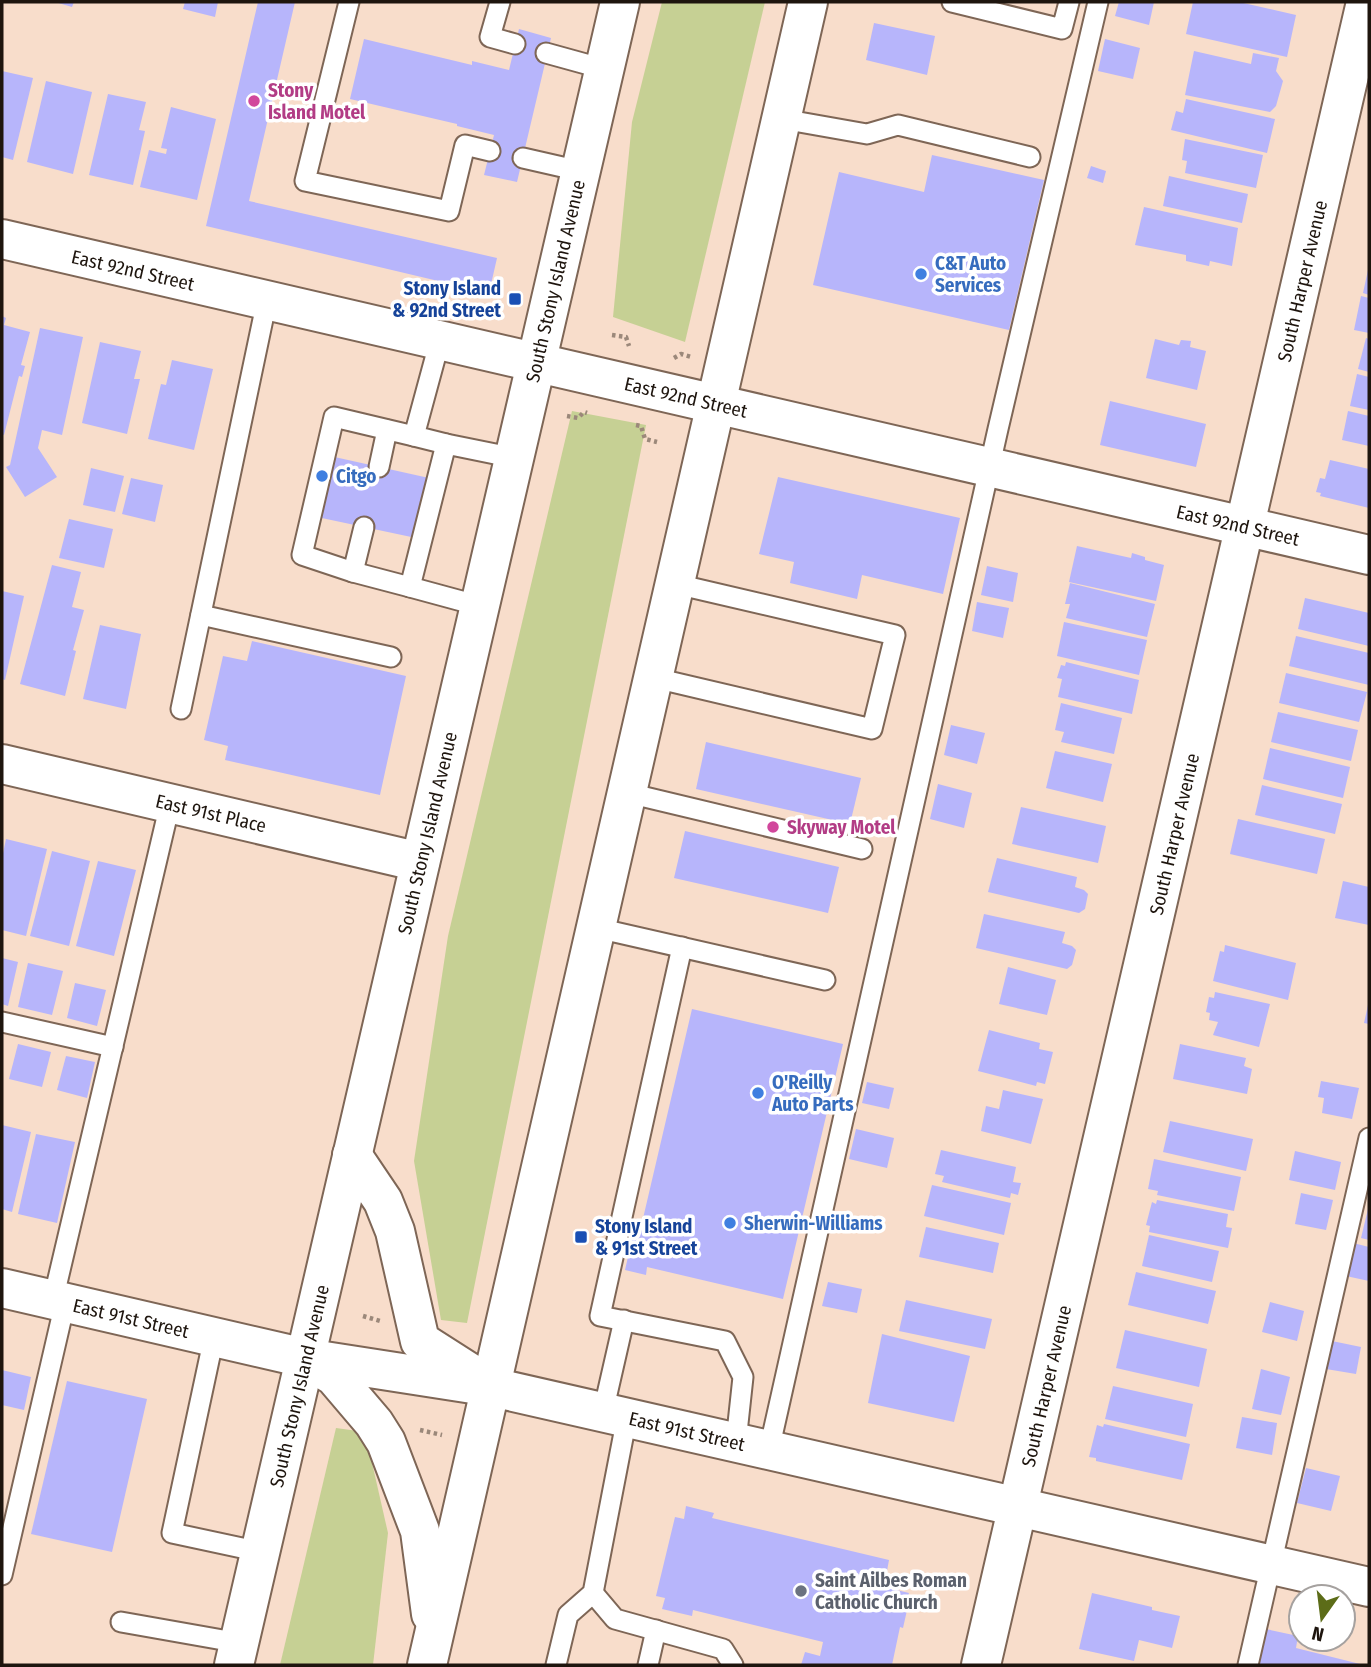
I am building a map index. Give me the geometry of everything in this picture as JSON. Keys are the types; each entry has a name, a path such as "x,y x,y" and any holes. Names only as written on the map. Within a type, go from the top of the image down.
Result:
{"main road":[{"name":"South Stony Island Avenue","path":"237,1654 620,2"},
{"path":"430,1651 808,2"},
{"name":"South Harper Avenue","path":"981,1665 1367,2"},
{"name":"East 92nd Street","path":"2,239 1369,555"},
{"name":"East 91st Place","path":"2,764 420,862"},
{"path":"352,1155 383,1201 395,1231 420,1341 492,1387"},
{"name":"East 91st Street","path":"2,1288 305,1359 492,1387 1369,1587"},
{"path":"305,1359 334,1376 374,1423 386,1442 420,1531 430,1651"}],"lane":[{"path":"349,2 305,181 449,211 465,145 490,150"},
{"path":"500,2 490,37 515,44"},
{"path":"952,2 1062,29 1069,2"},
{"path":"752,1446 990,467 1098,2"},
{"path":"546,53 604,69"},
{"path":"782,119 867,134 898,125 1030,157"},
{"path":"523,158 580,171"},
{"path":"181,709 267,300"},
{"path":"414,436 440,340"},
{"path":"480,606 353,572 302,555 334,417 514,458"},
{"path":"379,467 387,430"},
{"path":"410,587 446,444"},
{"path":"353,572 364,527"},
{"path":"655,678 872,729 895,635 676,584"},
{"path":"201,615 391,657"},
{"path":"628,793 862,849"},
{"path":"2,1575 113,1047 170,804"},
{"path":"597,928 825,980"},
{"path":"682,947 600,1316 726,1341 743,1377 752,1446"},
{"path":"2,1022 113,1047"},
{"path":"1248,1665 1369,1139"},
{"path":"556,1665 568,1615 593,1593 624,1321"},
{"path":"214,1338 172,1533 261,1552"},
{"path":"593,1593 615,1619 723,1649 733,1665"},
{"path":"121,1622 237,1654"},
{"path":"649,1665 656,1630"}],"path":[{"path":"567,416 578,418 584,412 595,415"},
{"path":"629,423 640,426 645,439 657,442"}],"green space":[{"path":"662,2 765,2 685,342 613,317 632,122"},
{"path":"572,411 646,425 467,1323 441,1320 414,1161 448,936"},
{"path":"336,1428 365,1432 388,1533 373,1665 280,1665"}],"building":[{"path":"55,2 74,2 72,7"},
{"path":"185,2 218,2 215,17 183,9"},
{"name":"Stony Island Motel","path":"258,2 295,2 249,201 497,258 489,293 206,226"},
{"path":"1119,2 1154,2 1149,25 1115,16"},
{"path":"1193,2 1239,2 1296,15 1287,57 1186,34"},
{"path":"874,23 935,36 927,75 866,60"},
{"path":"519,29 551,38 517,182 484,175 494,135 350,99 364,39 472,65 472,61 509,70"},
{"path":"1105,39 1140,48 1133,79 1098,71"},
{"path":"1194,51 1251,64 1253,53 1279,58 1276,71 1283,81 1276,106 1270,112 1185,95"},
{"path":"2,71 33,78 13,160 2,157"},
{"path":"46,81 92,92 73,174 27,162"},
{"path":"108,94 146,102 139,130 145,131 133,185 89,175"},
{"path":"1186,99 1275,119 1267,153 1171,130 1176,111 1183,113"},
{"path":"171,107 216,119 197,200 140,187 149,150 166,154 167,149 161,148"},
{"path":"1185,139 1263,155 1256,188 1185,173 1187,161 1182,160"},
{"path":"932,155 1044,180 1009,330 813,285 839,172 924,192"},
{"path":"1091,166 1106,171 1103,183 1087,178"},
{"path":"1169,176 1248,194 1242,223 1163,206"},
{"path":"1144,207 1238,228 1232,266 1210,261 1209,266 1186,261 1186,255 1135,245"},
{"path":"1369,270 1369,295 1363,293"},
{"path":"1361,296 1369,298 1369,333 1354,330"},
{"path":"2,316 6,318 4,325 30,332 21,365 25,366 22,377 19,376 4,435 2,434"},
{"path":"40,328 83,337 62,435 42,430 38,448 57,477 25,497 6,467 10,465"},
{"path":"1366,338 1369,339 1369,372 1358,369"},
{"path":"1155,339 1179,345 1181,340 1191,341 1190,347 1206,351 1197,390 1146,378"},
{"path":"100,342 141,351 134,379 140,379 127,434 82,423"},
{"path":"172,360 213,369 194,450 148,439 161,384 166,385"},
{"path":"1357,374 1369,377 1369,410 1350,406"},
{"path":"1110,401 1206,424 1196,467 1100,445"},
{"path":"1348,411 1369,416 1369,446 1342,440"},
{"name":"Citgo","path":"330,456 429,478 416,538 317,517"},
{"path":"1330,460 1369,469 1369,508 1320,496 1321,493 1316,492 1320,478 1325,479"},
{"path":"91,468 124,476 115,512 83,505"},
{"path":"778,477 960,518 943,594 862,575 857,599 790,583 794,562 759,554"},
{"path":"131,478 163,485 155,522 122,514"},
{"path":"69,519 113,529 104,568 59,558"},
{"path":"1077,546 1131,558 1132,553 1164,565 1156,601 1069,582"},
{"path":"52,565 81,572 72,607 84,610 73,650 76,651 65,696 20,684"},
{"path":"987,566 1018,573 1013,602 981,595"},
{"path":"1070,583 1155,604 1147,637 1066,618 1070,604 1065,604"},
{"path":"2,591 24,596 5,680 2,679"},
{"path":"1305,598 1369,613 1369,646 1298,629"},
{"path":"977,602 1009,608 1003,638 972,631"},
{"path":"1064,622 1147,640 1139,675 1057,656"},
{"path":"100,625 141,634 126,709 83,699"},
{"path":"1296,636 1369,653 1369,685 1289,666"},
{"path":"252,641 406,676 380,795 225,760 228,746 204,740 223,656 247,661"},
{"path":"1066,662 1139,680 1132,714 1058,697 1062,679 1057,678 1061,665 1065,666"},
{"path":"1286,673 1367,692 1359,722 1279,703"},
{"path":"1061,703 1122,718 1114,754 1061,742 1064,732 1055,730"},
{"path":"1278,712 1358,730 1351,761 1271,742"},
{"path":"951,725 985,733 977,764 944,755"},
{"path":"706,742 861,778 850,824 696,789"},
{"path":"1270,748 1350,767 1343,798 1263,779"},
{"path":"1055,751 1112,764 1103,802 1046,788"},
{"path":"938,784 972,793 964,828 930,819"},
{"path":"1262,785 1342,804 1335,834 1255,815"},
{"path":"1021,807 1106,826 1098,863 1012,844"},
{"path":"1238,819 1325,839 1317,874 1230,854"},
{"path":"685,831 839,867 828,913 674,878"},
{"path":"6,839 47,849 26,936 2,930 2,858"},
{"path":"52,851 90,861 69,946 30,936"},
{"path":"997,858 1077,877 1075,887 1088,894 1085,909 1079,913 988,892"},
{"path":"98,861 136,870 114,956 76,946"},
{"path":"1343,881 1369,887 1369,925 1335,918"},
{"path":"984,914 1065,932 1062,943 1076,950 1072,965 1067,969 976,948"},
{"path":"1225,945 1296,963 1288,1000 1213,981 1220,951 1224,952"},
{"path":"2,958 18,962 8,1006 2,1004"},
{"path":"28,963 63,971 52,1015 18,1007"},
{"path":"1008,967 1056,980 1047,1015 999,1004"},
{"path":"75,983 106,990 97,1026 67,1018"},
{"path":"1215,992 1270,1004 1259,1047 1213,1035 1218,1022 1209,1020 1210,1013 1206,1012 1209,997 1214,998"},
{"path":"1369,1005 1369,1024 1364,1023"},
{"path":"692,1009 843,1044 783,1299 647,1267 646,1275 625,1270 635,1226 641,1227"},
{"path":"989,1030 1040,1043 1039,1049 1053,1052 1045,1084 1037,1082 1036,1086 978,1071"},
{"path":"18,1044 51,1052 42,1087 9,1079"},
{"path":"1180,1044 1246,1058 1244,1066 1252,1069 1247,1094 1173,1079"},
{"path":"66,1056 95,1062 87,1098 57,1090"},
{"path":"1321,1081 1359,1088 1352,1119 1322,1113 1324,1098 1318,1097"},
{"path":"867,1082 894,1088 889,1109 862,1103"},
{"path":"1003,1090 1043,1099 1031,1144 981,1131 986,1106 999,1109"},
{"path":"1170,1121 1253,1139 1246,1171 1163,1152"},
{"path":"2,1125 31,1132 12,1212 2,1209"},
{"path":"856,1129 894,1138 887,1168 849,1159"},
{"path":"36,1134 75,1142 57,1223 18,1214"},
{"path":"941,1150 1016,1167 1013,1182 1021,1183 1018,1195 1011,1193 1010,1198 942,1182 944,1176 935,1174"},
{"path":"1295,1151 1341,1162 1335,1190 1289,1180"},
{"path":"1154,1159 1241,1177 1234,1211 1157,1195 1158,1191 1148,1189"},
{"path":"932,1185 1011,1203 1004,1235 924,1216"},
{"path":"1301,1193 1333,1200 1326,1230 1295,1224"},
{"path":"1157,1200 1228,1214 1226,1227 1232,1228 1228,1248 1149,1232 1150,1226 1146,1225 1152,1202 1156,1204"},
{"path":"1369,1209 1369,1240 1361,1238"},
{"path":"926,1227 999,1243 993,1273 919,1257"},
{"path":"1149,1235 1219,1251 1212,1282 1142,1266"},
{"path":"1353,1243 1369,1247 1369,1281 1346,1276"},
{"path":"1136,1272 1216,1291 1208,1324 1128,1305"},
{"path":"828,1282 862,1289 857,1313 822,1306"},
{"path":"906,1300 992,1319 985,1349 899,1331"},
{"path":"1270,1302 1304,1311 1297,1341 1262,1332"},
{"path":"1125,1330 1207,1349 1199,1387 1116,1368"},
{"path":"882,1334 970,1356 954,1422 868,1403"},
{"path":"1332,1341 1361,1347 1356,1374 1326,1369"},
{"path":"1261,1369 1290,1377 1281,1415 1252,1409"},
{"path":"2,1370 31,1377 24,1410 2,1405"},
{"path":"67,1381 147,1399 112,1552 31,1534"},
{"path":"1113,1386 1193,1404 1186,1437 1105,1419"},
{"path":"1242,1417 1277,1423 1272,1455 1236,1448"},
{"path":"1104,1424 1190,1444 1182,1480 1096,1461 1096,1458 1089,1457 1097,1425 1103,1427"},
{"path":"1306,1468 1340,1476 1331,1511 1297,1503"},
{"path":"686,1506 714,1513 712,1518 889,1560 884,1587 909,1593 910,1597 892,1665 801,1665 805,1652 820,1656 823,1642 693,1610 692,1616 662,1609 665,1598 656,1596 675,1517 684,1519"},
{"path":"1092,1593 1180,1616 1172,1648 1139,1640 1134,1661 1079,1649"},
{"path":"1266,1629 1287,1634 1287,1653 1316,1653 1364,1665 1258,1665"}],"place":[{"name":"Stony Island Motel","path":"254,101"},
{"name":"C&T Auto Services","path":"921,274"},
{"name":"Stony Island & 92nd Street","path":"515,299"},
{"name":"Citgo","path":"322,476"},
{"name":"Skyway Motel","path":"773,827"},
{"name":"O'Reilly Auto Parts","path":"758,1093"},
{"name":"Sherwin-Williams","path":"730,1223"},
{"name":"Stony Island & 91st Street","path":"581,1237"},
{"name":"Saint Ailbes Roman Catholic Church","path":"801,1591"}]}
